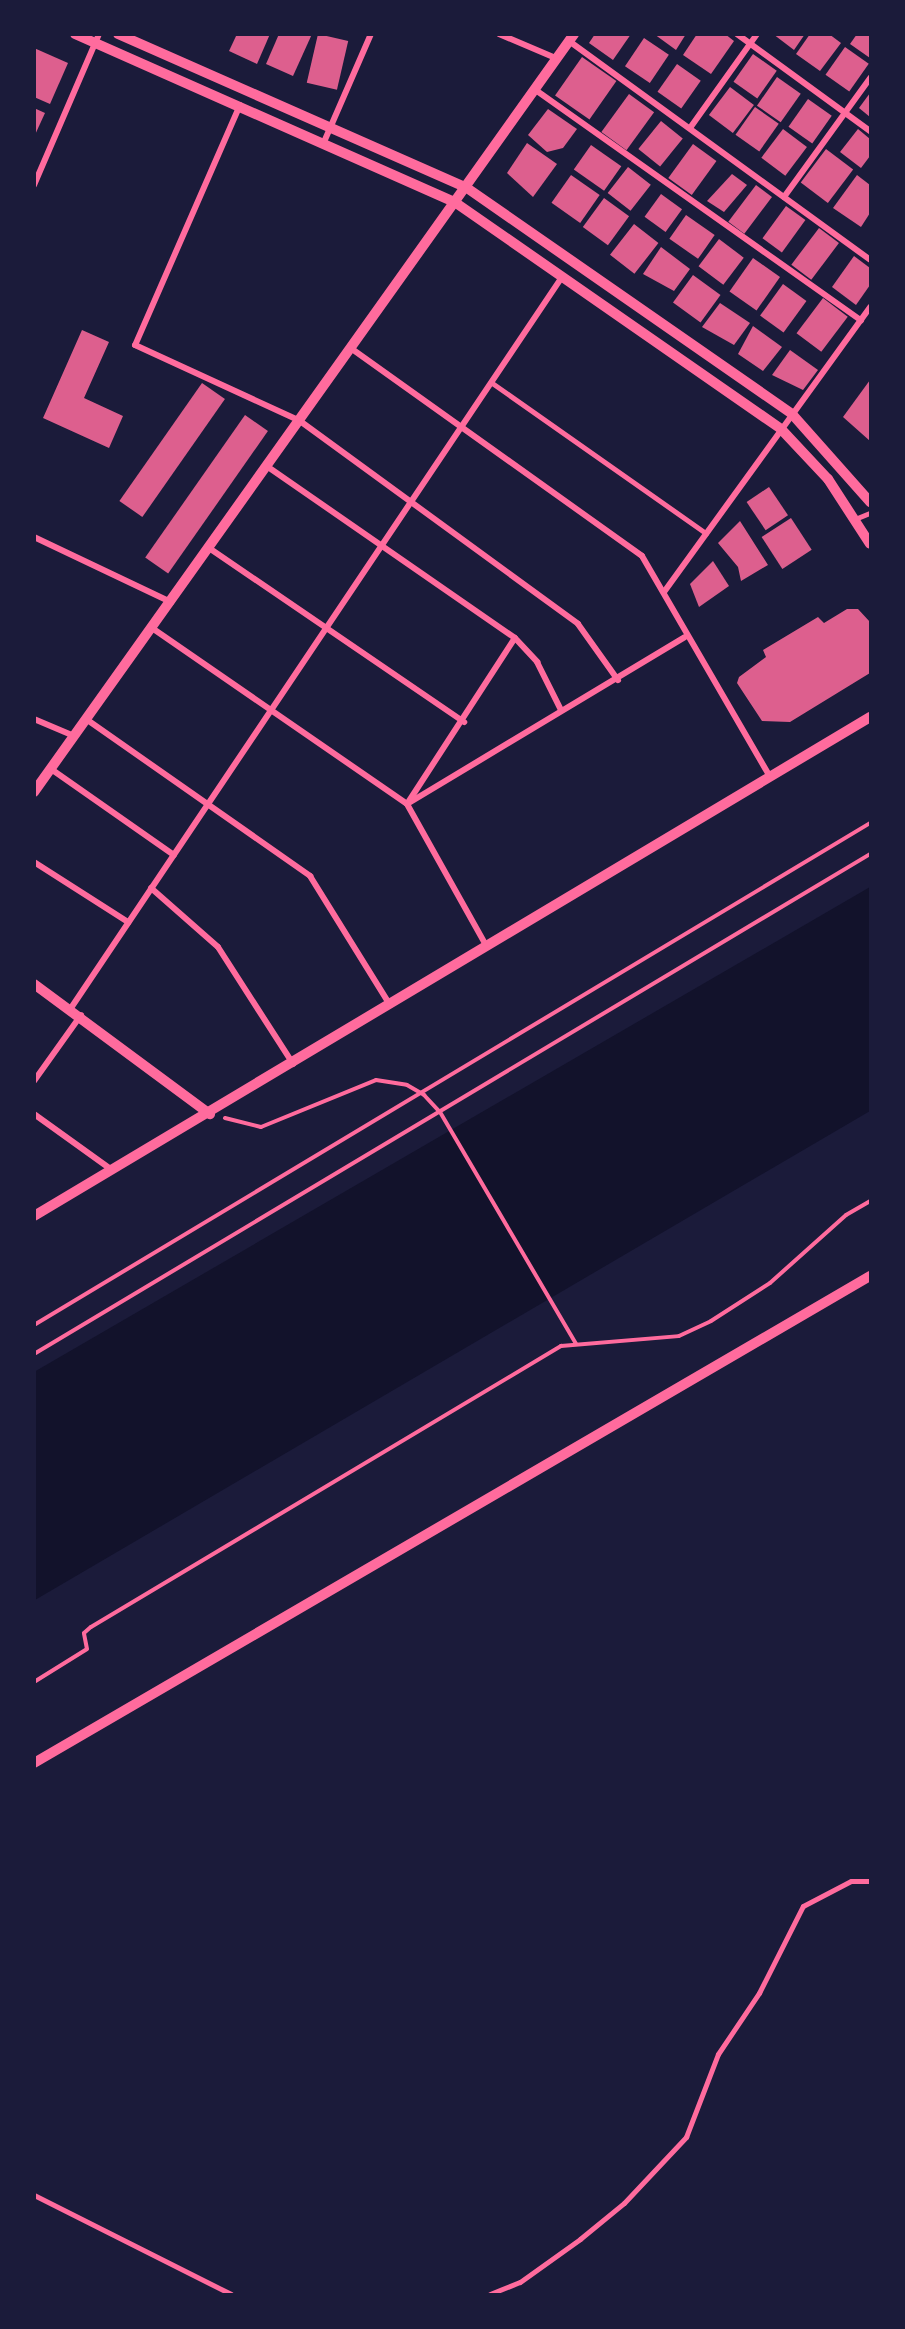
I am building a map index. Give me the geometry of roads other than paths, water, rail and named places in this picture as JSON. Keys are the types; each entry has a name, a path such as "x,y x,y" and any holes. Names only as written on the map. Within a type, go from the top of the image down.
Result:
{"street":[{"path":"75,34 97,39 456,203 782,429 828,479 870,544"},
{"path":"118,34 331,126 467,188 792,414 870,502"},
{"path":"324,142 371,34"},
{"path":"499,34 558,59"},
{"path":"737,34 870,131"},
{"path":"690,128 757,34"},
{"path":"34,792 537,91 572,38 870,260"},
{"path":"34,185 38,170 97,39"},
{"path":"784,197 870,78"},
{"path":"537,91 861,320"},
{"path":"240,105 135,345 300,421 578,624 618,680"},
{"path":"71,1008 562,277"},
{"path":"664,592 870,307"},
{"path":"352,349 642,556 664,592 684,637 770,777"},
{"path":"268,467 515,638 537,662 561,710"},
{"path":"34,537 171,602"},
{"path":"209,548 328,625 464,722"},
{"path":"152,628 270,712 407,804 488,947"},
{"path":"407,804 561,710 618,680 684,637"},
{"path":"407,804 464,722 515,638"},
{"path":"34,1216 210,1114 870,717"},
{"path":"34,719 74,736"},
{"path":"86,719 309,876 390,1005"},
{"path":"51,769 174,855"},
{"path":"34,862 128,922"},
{"path":"151,888 218,947 293,1064"},
{"path":"34,984 81,1015 210,1114"},
{"path":"34,1081 81,1015"},
{"path":"34,1114 113,1171"},
{"path":"34,1763 870,1276"},
{"path":"490,2295 520,2282 580,2239 624,2203 686,2138 718,2054 759,1993 803,1906 851,1881 870,1881"},
{"path":"34,2195 231,2295"}],"lane":[{"path":"491,382 706,533"},
{"path":"855,519 870,513"}]}
